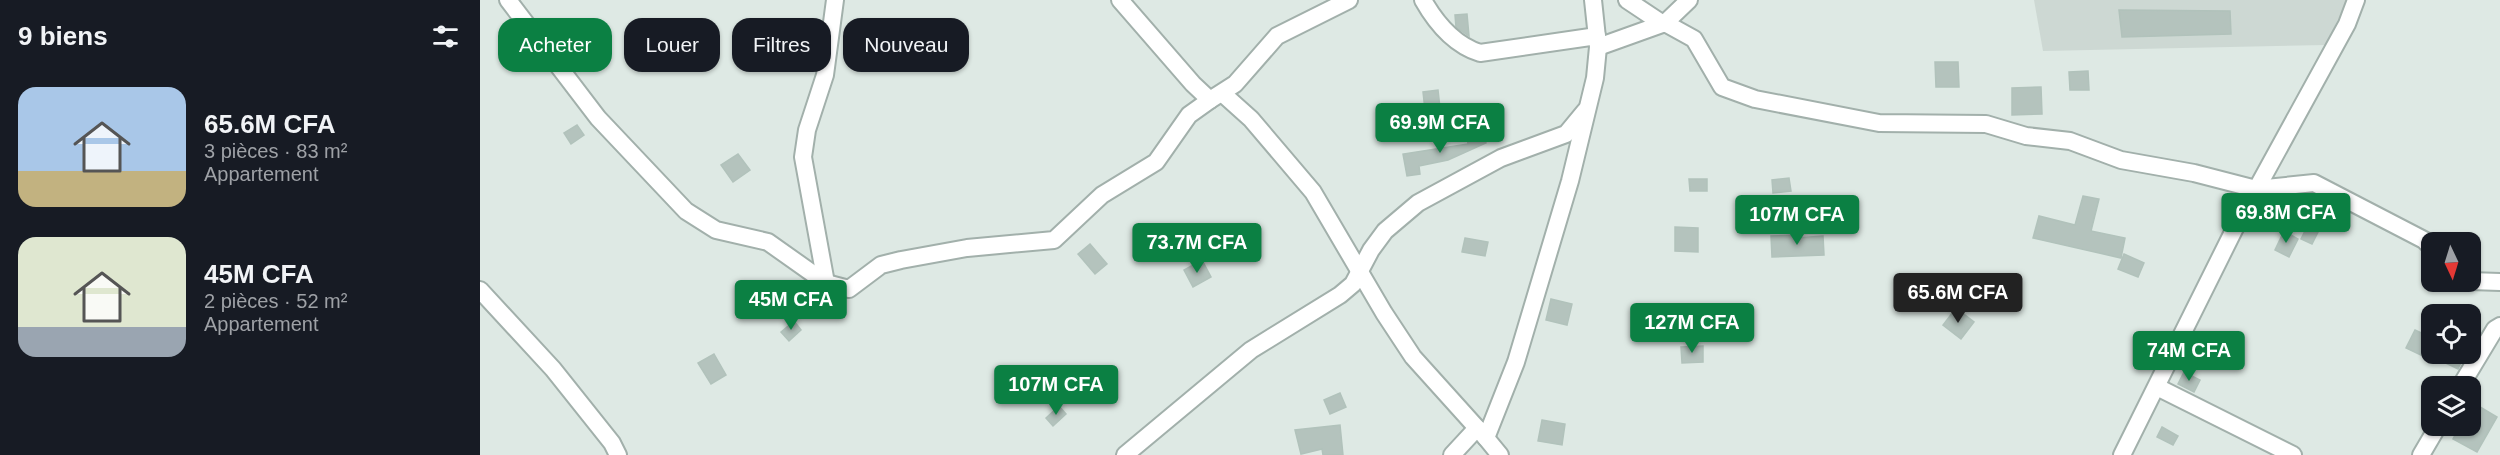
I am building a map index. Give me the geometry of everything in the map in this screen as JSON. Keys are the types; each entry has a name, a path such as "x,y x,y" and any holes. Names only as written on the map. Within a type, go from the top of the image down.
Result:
{"street":[{"path":"508,0 598,118 686,211 716,230 768,242 826,283 849,289 882,266 901,260 967,248 1054,240 1102,195 1156,162 1189,115 1235,84 1277,36 1349,0"},
{"path":"826,283 803,157 807,130 825,75 835,0"},
{"path":"1120,0 1193,84 1251,119 1312,192 1413,357 1500,455"},
{"path":"1423,0 1432,15 1449,33 1467,49 1480,53 1598,41 1664,24 1689,0"},
{"path":"1452,455 1482,433 1516,362 1570,181 1589,105 1598,41 1593,0"},
{"path":"1627,0 1664,24 1687,33 1694,39 1722,87 1755,99 1879,123 1986,124 2026,136 2078,142 2121,160 2194,173 2256,189 2314,183 2421,238"},
{"path":"2122,455 2256,189 2347,24 2356,0"},
{"path":"1125,455 1251,350 1323,308 1353,284 1371,250 1385,231 1418,203 1501,158 1566,134 1589,105"},
{"path":"2481,281 2500,282"},
{"path":"480,290 553,369 612,443 618,455"},
{"path":"2467,376 2495,329 2500,326"},
{"path":"2157,387 2293,455"},
{"path":"2421,455 2432,436"}],"shaded area":[{"path":"2034,0 2347,0 2326,45 2043,51"}],"building":[{"path":"2119,10 2230,11 2231,34 2122,37"},
{"path":"1467,14 1469,36 1456,27 1455,15"},
{"path":"1935,62 1958,62 1959,87 1936,87"},
{"path":"2088,71 2089,90 2070,90 2069,72"},
{"path":"2041,87 2042,114 2012,115 2012,88"},
{"path":"1438,90 1440,108 1425,110 1423,92"},
{"path":"577,125 584,135 571,144 564,133"},
{"path":"1480,130 1486,143 1448,160 1419,166 1420,174 1407,176 1403,154 1468,144 1467,136"},
{"path":"738,154 750,170 733,182 721,165"},
{"path":"1789,178 1791,191 1773,193 1772,180"},
{"path":"1689,179 1707,179 1707,191 1690,191"},
{"path":"2083,196 2099,199 2091,231 2125,238 2121,258 2033,238 2039,216 2075,225"},
{"path":"2308,225 2319,230 2312,244 2301,239"},
{"path":"1675,227 1698,228 1698,252 1675,251"},
{"path":"2284,231 2298,239 2289,257 2275,250"},
{"path":"1796,235 1796,238 1823,236 1824,255 1772,257 1771,236"},
{"path":"1465,238 1488,242 1485,256 1462,252"},
{"path":"1090,244 1107,264 1095,274 1078,254"},
{"path":"2124,254 2144,263 2138,277 2118,269"},
{"path":"1202,260 1211,277 1193,287 1184,270"},
{"path":"761,292 770,302 756,314 747,304"},
{"path":"1551,299 1572,304 1567,325 1546,320"},
{"path":"1956,308 1974,322 1961,339 1943,325"},
{"path":"794,321 801,330 789,341 781,332"},
{"path":"2415,330 2421,333 2421,355 2406,348"},
{"path":"1703,346 1703,362 1682,363 1681,347"},
{"path":"714,354 726,375 711,384 698,363"},
{"path":"2448,364 2460,364 2458,369"},
{"path":"2184,372 2200,380 2194,392 2178,384"},
{"path":"1340,393 1346,407 1330,414 1324,400"},
{"path":"1059,406 1066,414 1053,426 1046,418"},
{"path":"2481,408 2497,417 2477,452 2453,439 2455,436 2481,436"},
{"path":"1542,420 1565,424 1562,445 1538,441"},
{"path":"1340,425 1343,455 1323,455 1322,449 1301,454 1295,430"},
{"path":"2162,427 2178,436 2173,445 2157,437"}]}
